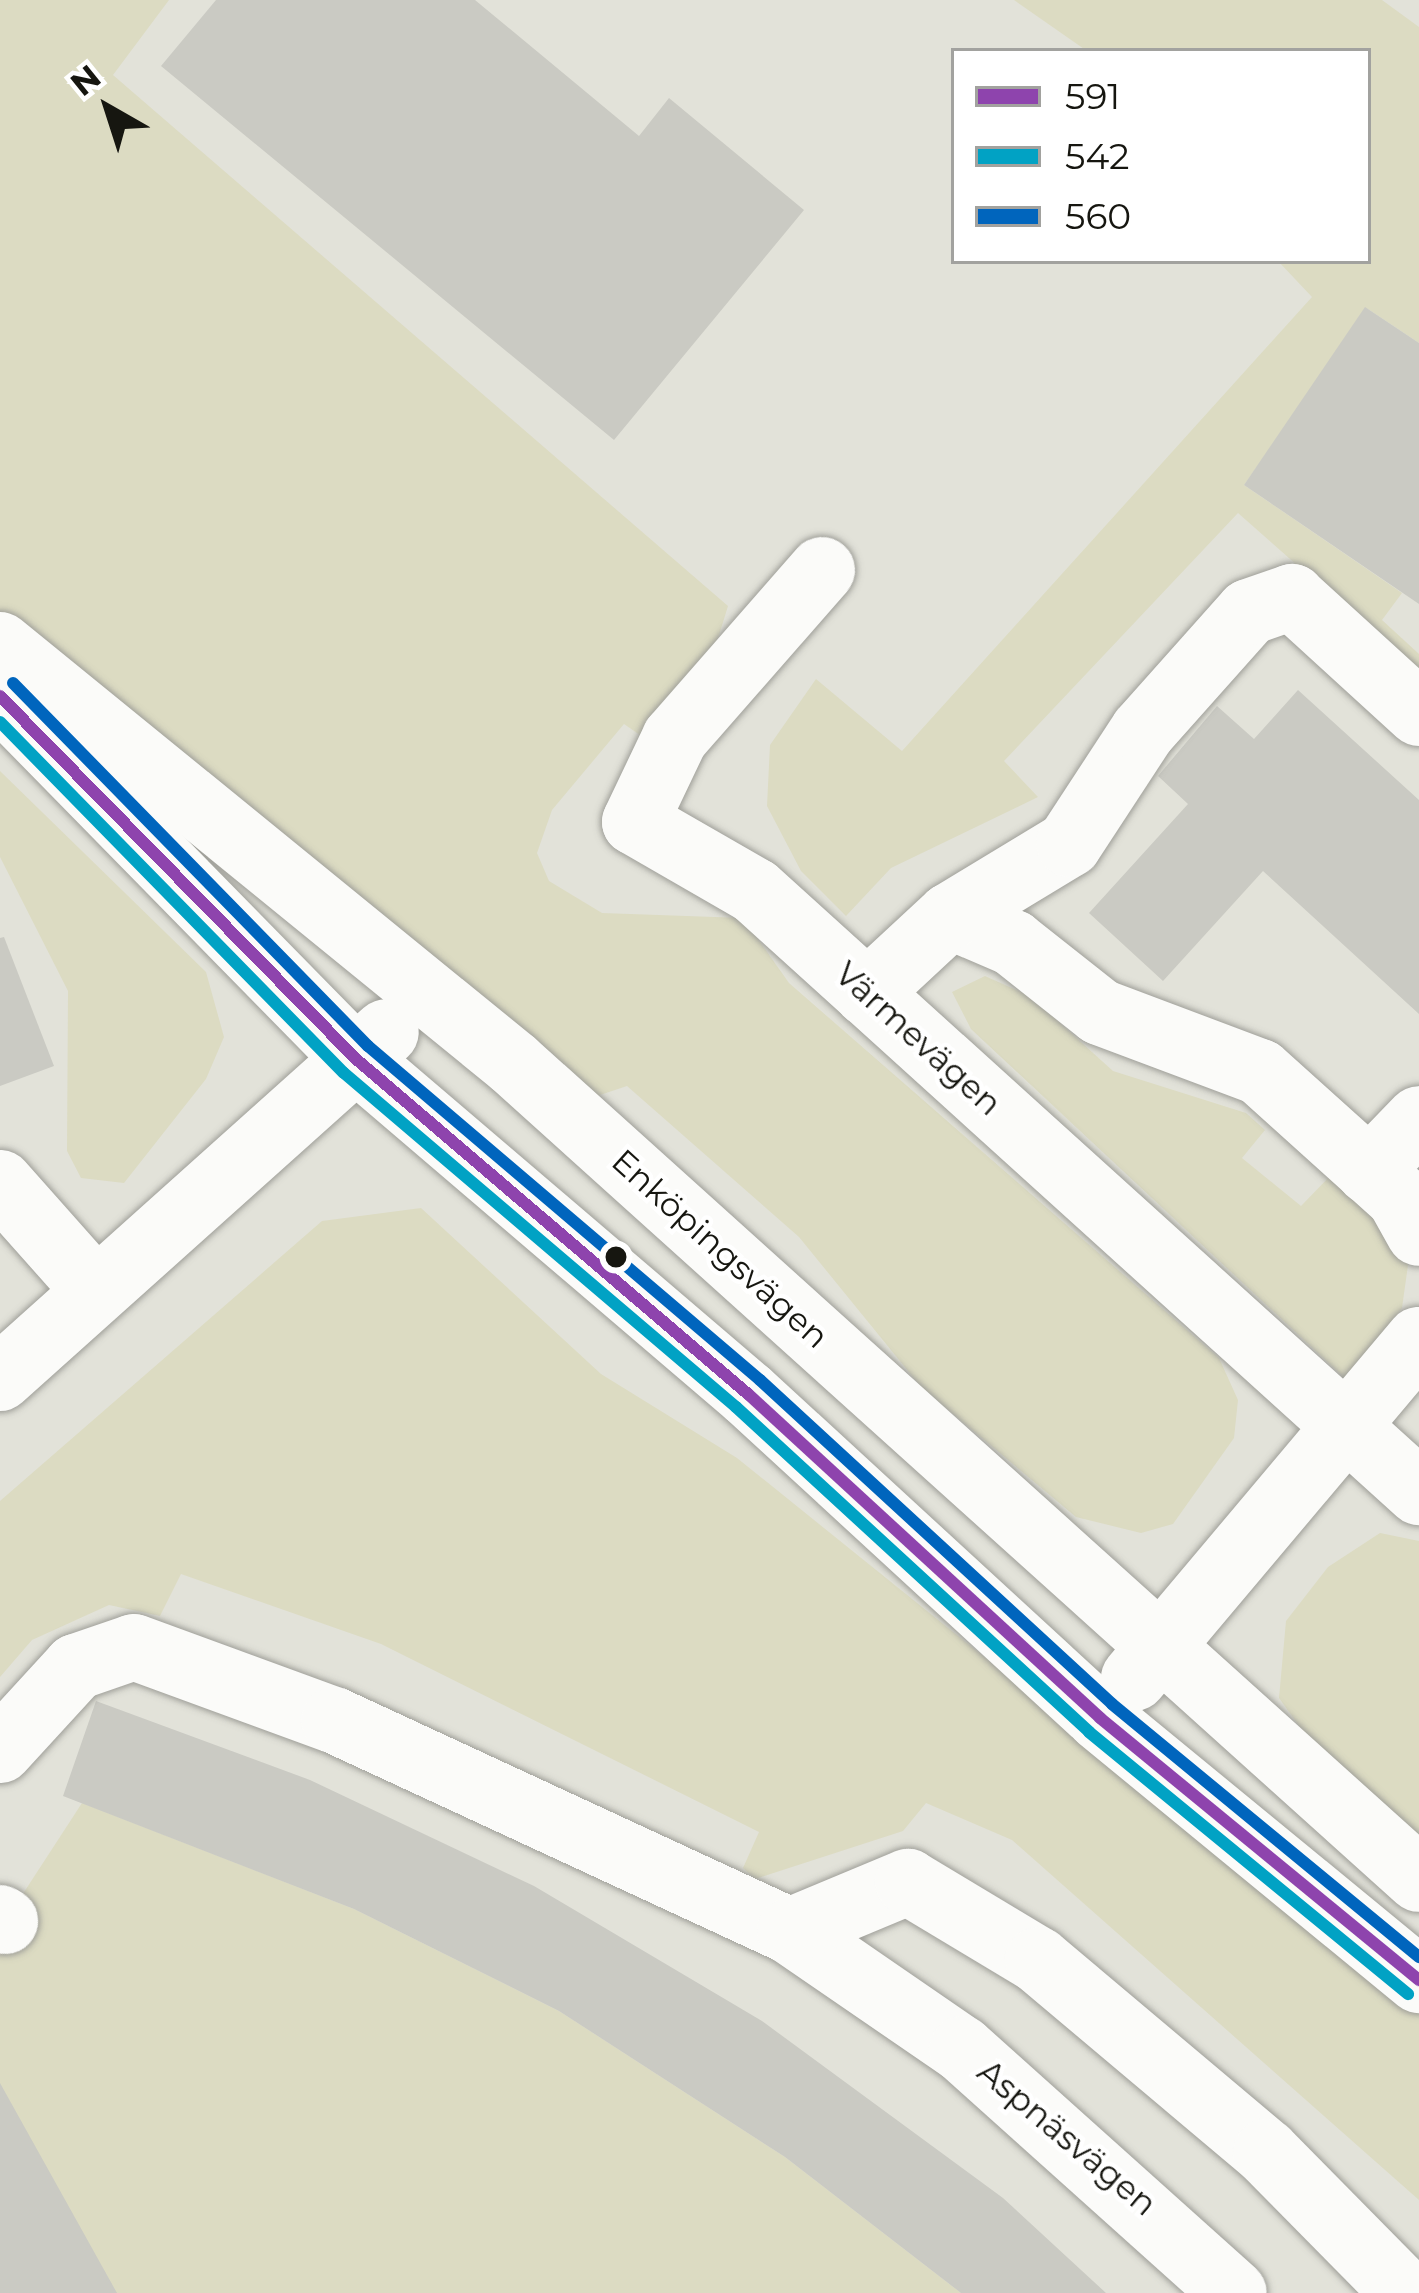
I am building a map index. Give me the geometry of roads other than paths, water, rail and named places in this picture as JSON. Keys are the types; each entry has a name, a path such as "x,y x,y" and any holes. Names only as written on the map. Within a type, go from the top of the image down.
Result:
{"street":[{"name":"Värmevägen","path":"822,570 675,738 635,822 755,891 1419,1492"},
{"path":"868,993 950,916 1069,844 1143,731 1249,612 1292,597 1419,712"},
{"name":"Enköpingsvägen","path":"0,645 428,994 1419,1879"},
{"path":"0,696 356,1059 748,1394 1100,1718 1419,1980"},
{"path":"950,916 1012,943 1100,1012 1260,1072 1369,1171 1419,1233"},
{"path":"0,1378 428,994"},
{"path":"1369,1171 1419,1119"},
{"path":"0,1183 96,1291"},
{"path":"1100,1718 1419,1340"},
{"name":"Aspnäsvägen","path":"0,1750 76,1667 134,1647 334,1720 790,1931 962,2049 1234,2293"},
{"path":"790,1931 908,1882 1038,1960 1266,2152 1405,2293"}]}
